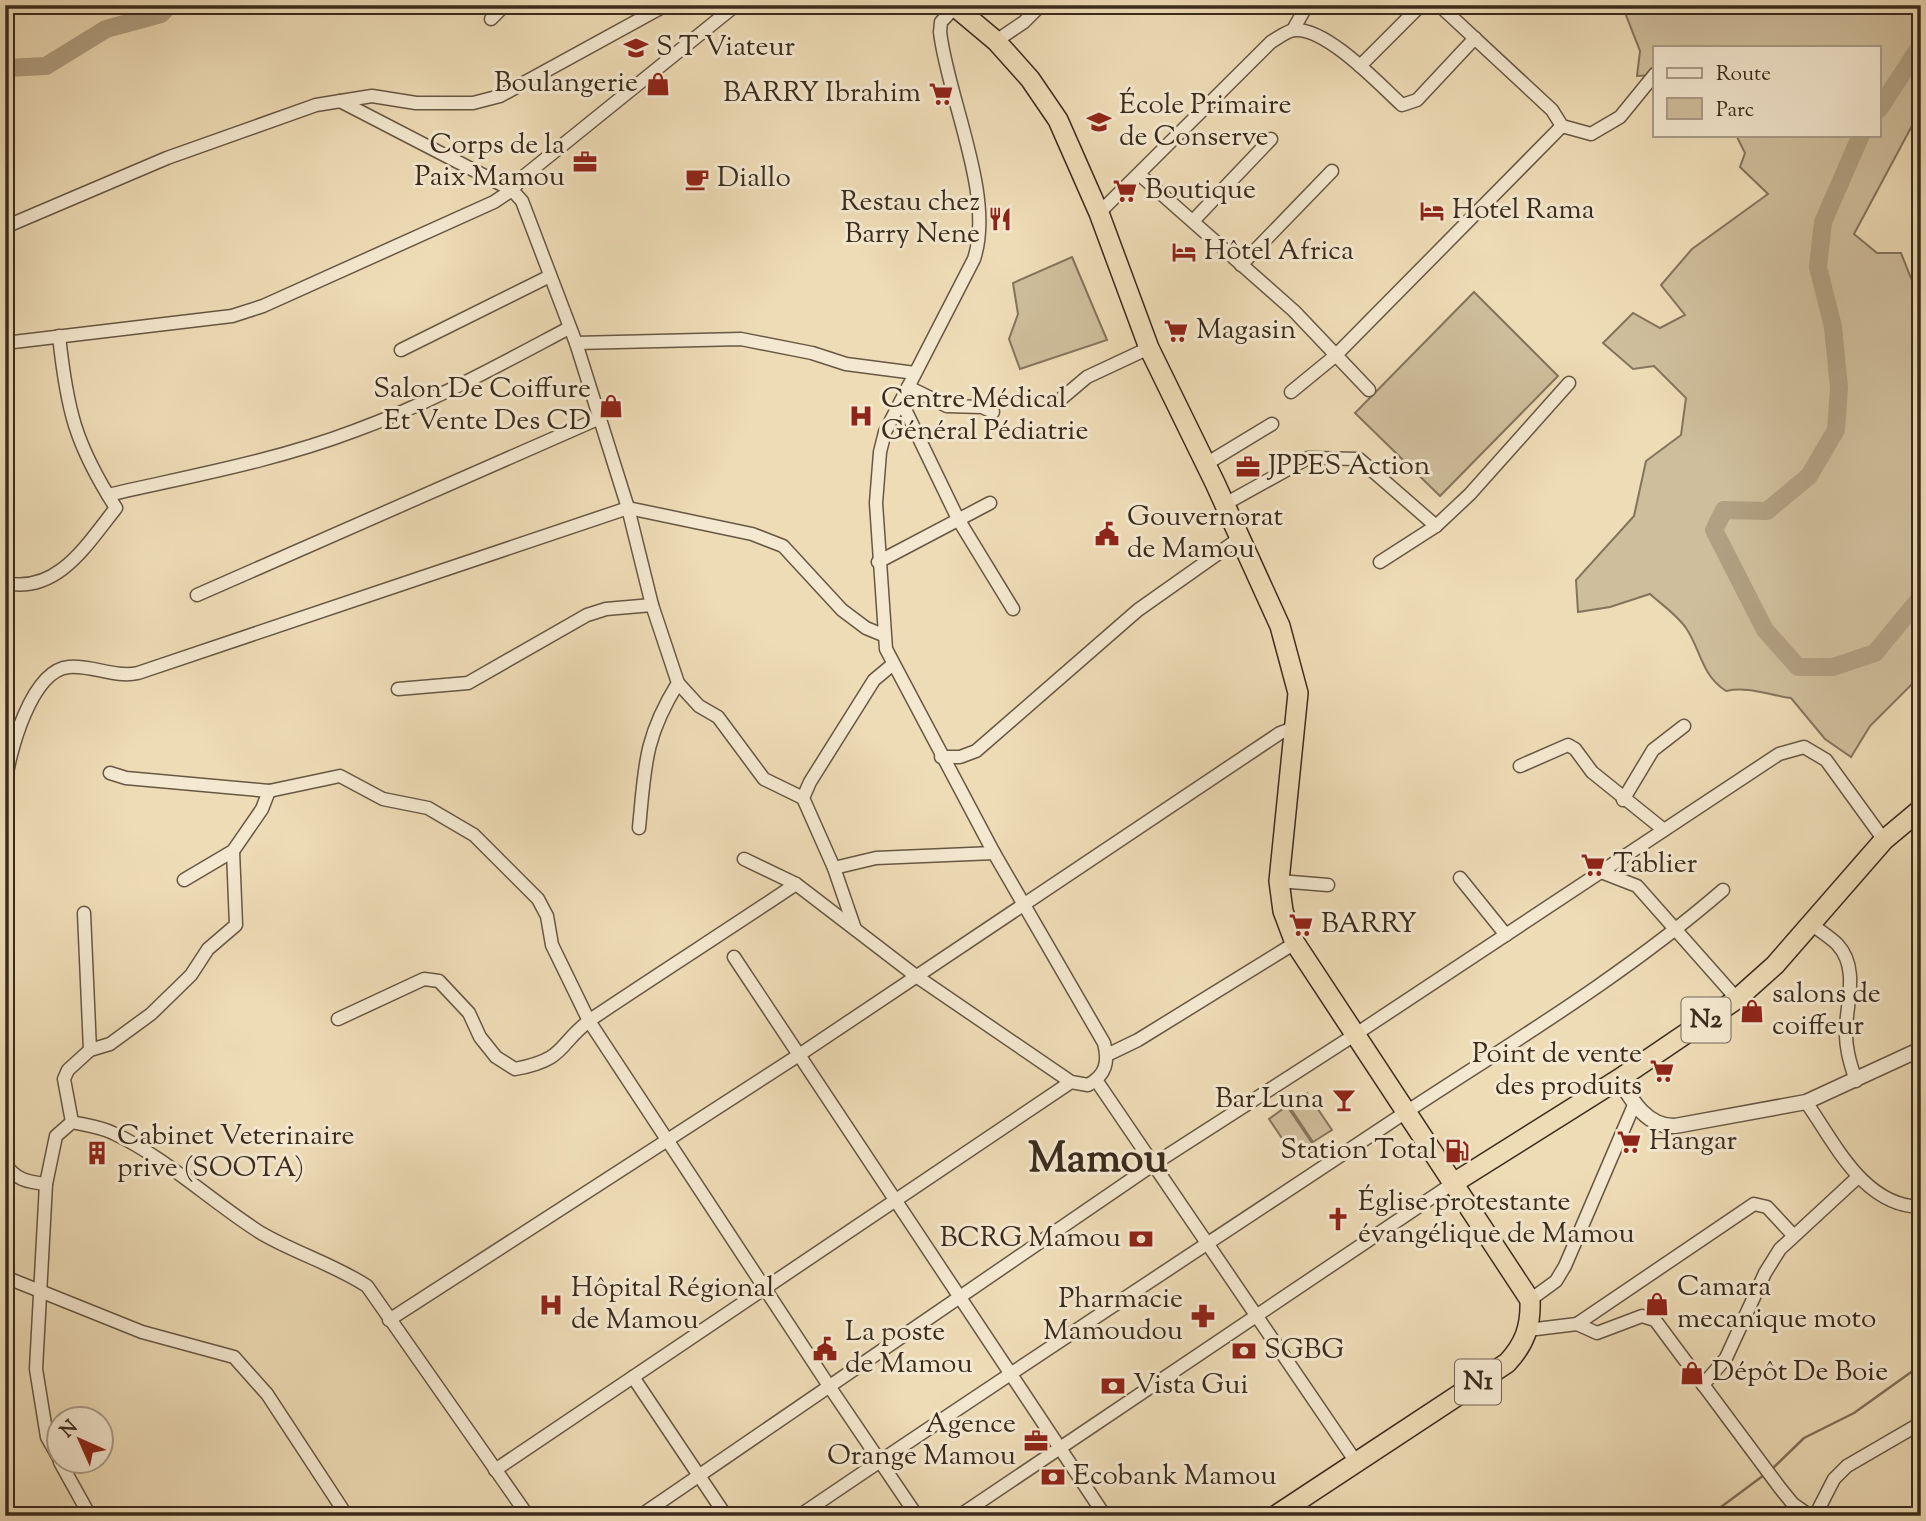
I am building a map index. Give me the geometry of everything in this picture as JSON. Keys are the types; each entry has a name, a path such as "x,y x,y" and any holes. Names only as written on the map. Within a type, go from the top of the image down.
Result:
{"highway":[{"path":"955,6 996,41 1030,79 1059,120 1099,213 1149,348 1225,504 1280,626 1298,693 1297,727 1279,881 1283,911 1295,943 1530,1300"},
{"name":"N2","path":"1452,1184 1619,1079 1737,999 1775,965 1884,840 1921,809"},
{"name":"N1","path":"1275,1516 1507,1363 1520,1349 1528,1329 1530,1300"}],"street":[{"path":"491,19 505,5"},
{"path":"5,227 167,158 316,105 372,96 416,103 473,103 500,96 666,5"},
{"path":"5,343 232,316 287,295 494,202 736,5"},
{"path":"901,5 919,5"},
{"path":"996,41 1024,22 1041,5"},
{"path":"1099,213 1271,42 1293,30 1307,5"},
{"path":"1360,66 1422,5"},
{"path":"1439,5 1552,110 1562,126 1591,134 1620,117 1653,76"},
{"path":"744,859 796,884 916,976 1071,1082 1088,1085 1097,1080 1106,1065 1107,1055 1098,1030 941,757 892,665 883,635 876,503 880,452 885,432 974,259 981,238 979,205 940,32 941,22 955,6"},
{"path":"1293,30 1312,32 1360,66 1402,104 1409,105 1417,100 1475,38"},
{"path":"340,101 512,190 522,201 576,343 628,508 652,606 678,683 699,706 719,717 764,779 803,798 834,868 855,929"},
{"path":"1291,392 1335,356 1562,126"},
{"path":"1193,221 1271,139"},
{"path":"1241,265 1332,171"},
{"path":"1140,175 1294,311 1369,390"},
{"path":"401,350 550,276"},
{"path":"108,495 255,461 353,432 451,390 569,328"},
{"path":"5,583 45,581 68,565 116,508 79,442 66,400 59,336"},
{"path":"576,343 741,339 812,352 846,364 915,373"},
{"path":"1061,399 1087,377 1149,348"},
{"path":"1380,562 1436,526 1471,494 1569,383"},
{"path":"908,387 947,406 982,407 993,412"},
{"path":"901,401 958,519 1013,609"},
{"path":"197,595 600,418"},
{"path":"1206,464 1272,424"},
{"path":"1225,504 1308,457 1359,459 1436,526"},
{"path":"878,562 990,503"},
{"path":"5,785 8,760 34,696 48,675 58,668 71,667 127,676 138,673 628,508 752,534 783,546 842,610 866,628 883,635"},
{"path":"941,757 960,757 975,751 1138,610 1240,538"},
{"path":"398,689 468,683 587,615 606,609 652,606"},
{"path":"803,798 810,782 874,680 892,665"},
{"path":"639,828 646,749 661,710 678,683"},
{"path":"1623,800 1653,750 1684,726"},
{"path":"389,1320 799,1055 1280,733 1297,727"},
{"path":"1520,766 1569,746 1575,749 1592,772 1623,800 1664,830"},
{"path":"640,1516 1154,1164 1356,1034 1779,754 1804,747 1826,760 1884,840"},
{"path":"110,773 126,778 269,791 340,776 383,799 428,808 474,835 538,899 547,916 552,945 589,1021 828,1386 918,1516"},
{"path":"184,880 233,851 262,808 269,791"},
{"path":"72,1122 64,1079 76,1061 90,1050 110,1044 151,1014 191,975 208,950 236,925 233,851"},
{"path":"834,868 876,858 994,853"},
{"path":"1601,872 1637,886 1678,929 1737,999"},
{"path":"1460,878 1506,935"},
{"path":"1279,881 1328,886"},
{"path":"338,1019 424,979 439,981 469,1013 480,1037 496,1057 514,1069 538,1065 556,1056 589,1021 796,884"},
{"path":"799,1516 1012,1371 1566,1009 1678,929 1723,890"},
{"path":"84,913 90,1050"},
{"path":"1811,924 1839,945 1845,958 1852,985 1846,1027 1847,1053 1856,1081"},
{"path":"1107,1055 1138,1040 1295,943"},
{"path":"734,957 1012,1371 1105,1516"},
{"path":"1619,1079 1634,1105 1665,1126 1806,1102 1921,1049"},
{"path":"1097,1080 1356,1462"},
{"path":"495,1470 1071,1082"},
{"path":"1806,1102 1858,1177 1896,1204 1921,1207"},
{"path":"1530,1300 1556,1280 1565,1266 1634,1105"},
{"path":"46,1431 36,1369 46,1184 56,1136 72,1122"},
{"path":"72,1122 114,1133 267,1236 344,1271 367,1286 528,1516"},
{"path":"5,1164 11,1174 27,1182 46,1184"},
{"path":"1703,1385 1726,1359 1765,1273 1793,1235 1858,1177"},
{"path":"959,1516 1452,1184"},
{"path":"1528,1329 1577,1324 1754,1204 1767,1206 1793,1235"},
{"path":"5,1277 142,1332 233,1357 268,1394 347,1516"},
{"path":"1577,1324 1597,1333 1642,1316 1655,1320 1780,1488 1793,1504 1810,1516"},
{"path":"633,1377 726,1516"},
{"path":"1815,1516 1834,1479 1847,1466 1921,1423"},
{"path":"68,1476 90,1516"}],"green space":[{"path":"1622,5 1921,5 1921,109 1854,234 1877,253 1901,253 1911,278 1921,290 1921,686 1915,681 1870,726 1851,757 1825,739 1791,698 1751,690 1726,691 1718,685 1706,670 1686,628 1650,594 1610,607 1578,612 1576,580 1634,516 1646,461 1681,435 1686,398 1654,366 1633,369 1603,343 1633,313 1660,328 1685,315 1661,285 1692,249 1768,194 1740,167 1745,153 1736,136 1881,136 1881,46 1653,46 1653,75 1637,76 1640,51"},
{"path":"1072,257 1107,340 1020,369 1009,339 1018,314 1013,283"},
{"path":"1474,292 1558,376 1440,496 1355,413"},
{"path":"1307,1093 1332,1130 1313,1142 1289,1106"},
{"path":"1287,1106 1312,1143 1294,1156 1269,1119"}],"waterway":[{"path":"5,68 46,66 106,29 161,14 170,5"},
{"path":"1881,106 1921,45"},
{"path":"1861,136 1823,222 1818,267 1833,327 1839,387 1836,430 1809,476 1767,511 1724,510 1714,530 1765,630 1798,667 1833,667 1875,653 1921,597"},
{"path":"1772,1469 1804,1438 1854,1413 1921,1365"},
{"path":"1700,1516 1721,1507 1764,1475"}],"place":[{"name":"S T Viateur","path":"636,48"},
{"name":"Boulangerie","path":"658,84"},
{"name":"BARRY Ibrahim","path":"941,94"},
{"name":"École Primaire de Conserve","path":"1099,122"},
{"name":"Corps de la Paix Mamou","path":"585,162"},
{"name":"Diallo","path":"697,179"},
{"name":"Boutique","path":"1125,191"},
{"name":"Hotel Rama","path":"1432,211"},
{"name":"Restau chez Barry Nene","path":"1000,219"},
{"name":"Hôtel Africa","path":"1184,252"},
{"name":"Magasin","path":"1176,331"},
{"name":"Salon De Coiffure Et Vente Des CD","path":"611,406"},
{"name":"Centre Médical Général Pédiatrie","path":"861,416"},
{"name":"JPPES Action","path":"1248,467"},
{"name":"Gouvernorat de Mamou","path":"1107,534"},
{"name":"Tablier","path":"1593,865"},
{"name":"BARRY","path":"1301,925"},
{"name":"salons de coiffeur","path":"1752,1011"},
{"name":"Point de vente des produits","path":"1662,1071"},
{"name":"Bar Luna","path":"1344,1100"},
{"name":"Hangar","path":"1629,1142"},
{"name":"Station Total","path":"1457,1151"},
{"name":"Cabinet Veterinaire prive (SOOTA)","path":"97,1153"},
{"name":"Église protestante évangélique de Mamou","path":"1338,1219"},
{"name":"BCRG Mamou","path":"1141,1239"},
{"name":"Camara mecanique moto","path":"1657,1304"},
{"name":"Hôpital Régional de Mamou","path":"551,1305"},
{"name":"Pharmacie Mamoudou","path":"1203,1316"},
{"name":"La poste de Mamou","path":"825,1349"},
{"name":"SGBG","path":"1244,1351"},
{"name":"Dépôt De Boie","path":"1692,1373"},
{"name":"Vista Gui","path":"1113,1386"},
{"name":"Agence Orange Mamou","path":"1036,1441"},
{"name":"Ecobank Mamou","path":"1053,1477"}],"district":[{"name":"Mamou","path":"1098,1161"}]}
